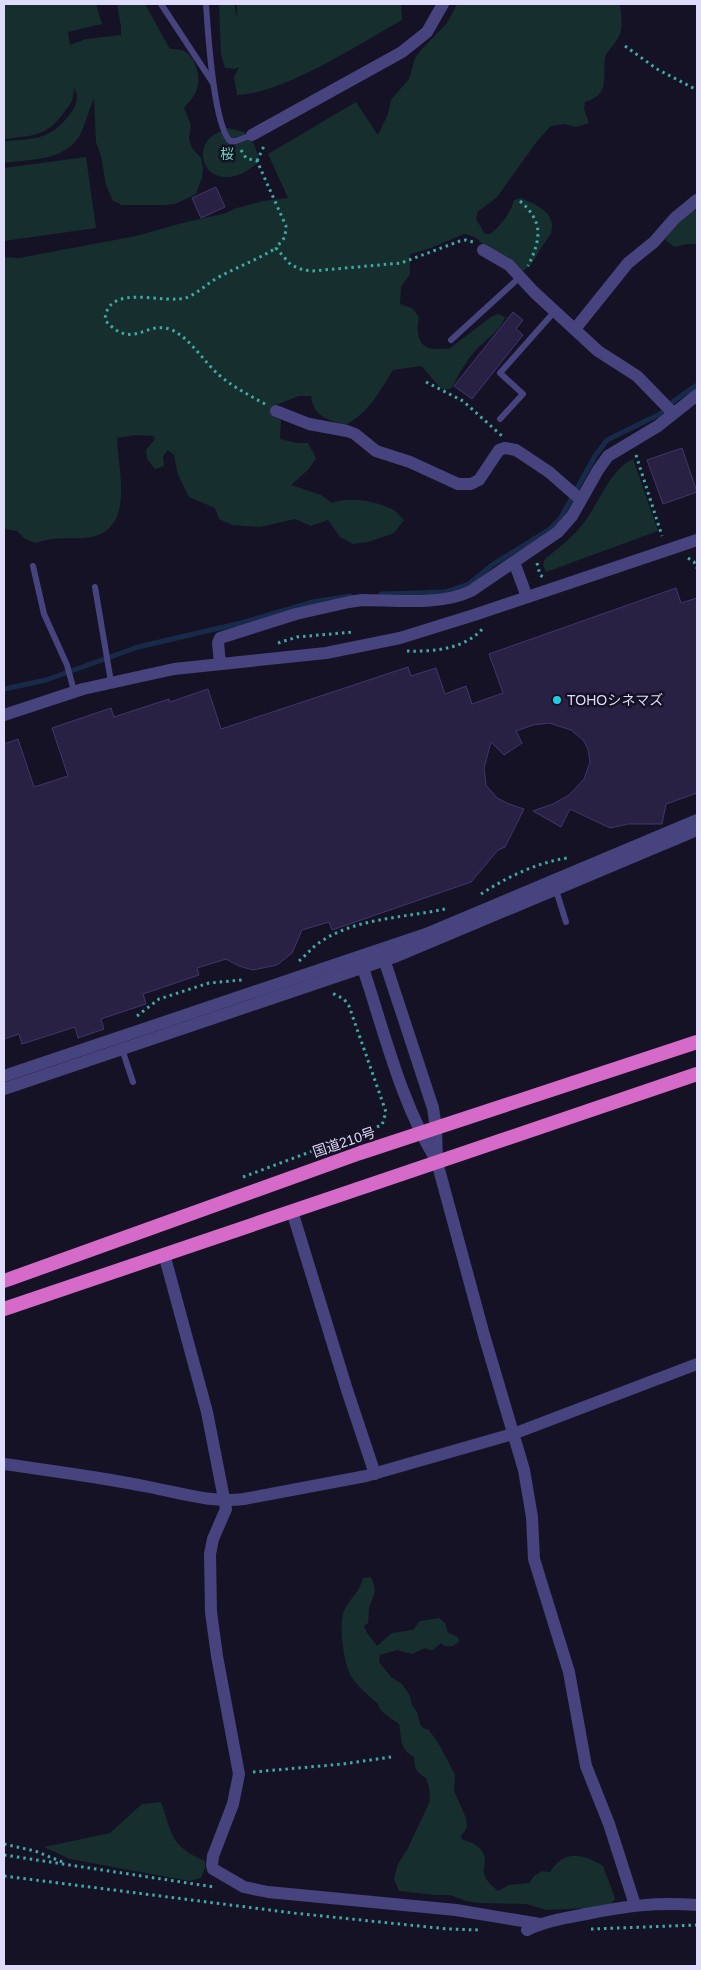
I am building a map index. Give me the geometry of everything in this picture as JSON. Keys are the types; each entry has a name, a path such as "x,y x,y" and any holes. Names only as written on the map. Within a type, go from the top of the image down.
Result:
{"highway":[{"name":"国道210号","path":"4,1280 113,1243 360,1153 697,1042"},
{"path":"4,1309 697,1074"}],"street":[{"path":"252,135 402,52 427,32 443,4"},
{"path":"576,329 628,263 654,242 675,218 697,200"},
{"path":"483,250 504,262 598,350 637,376 672,413"},
{"path":"220,663 218,643 222,636 296,614 362,600 442,599 459,596 471,591 558,532 572,516 608,456 658,426 697,394"},
{"path":"276,410 309,424 355,434 376,451 410,462 458,484 471,484 479,480 496,452 503,448 511,448 542,466 581,500"},
{"path":"4,715 111,682 220,663 317,654 379,643 421,632 527,598 697,540"},
{"path":"514,562 527,598"},
{"path":"382,955 426,934 697,820"},
{"path":"4,1076 382,955 556,890 697,830"},
{"path":"382,955 433,1108 436,1128 437,1162 452,1224 524,1470 530,1506 534,1559 569,1672 584,1758 591,1782 609,1824 635,1905"},
{"path":"4,1089 122,1049 361,962"},
{"path":"361,962 406,1098 420,1134 437,1162"},
{"path":"292,1211 375,1474"},
{"path":"164,1254 207,1412 224,1501 225,1514 213,1539 210,1554 211,1612 239,1774 233,1804 212,1865 216,1872 244,1887 290,1895 456,1910 540,1924"},
{"path":"4,1464 224,1501 283,1493 375,1474 513,1434 697,1364"},
{"path":"527,1930 550,1920 635,1905 657,1903 697,1905"}],"lane":[{"path":"160,4 213,84"},
{"path":"206,4 213,84 223,130 230,141 236,141 252,135"},
{"path":"451,340 521,279"},
{"path":"500,419 523,394 500,373 555,311"},
{"path":"33,566 44,614 67,665 74,692"},
{"path":"95,587 111,682"},
{"path":"556,890 566,922"},
{"path":"122,1049 132,1082"}],"path":[{"path":"625,46 657,69 697,90"},
{"path":"236,141 246,158 257,161 286,226 285,237 276,248 257,260 212,281 189,297 182,299 149,296 112,302 105,312 105,320 113,330 128,335 161,328 172,330 185,340 218,374 276,410"},
{"path":"520,200 529,208 539,234 534,253 521,279"},
{"path":"276,248 291,265 303,270 312,271 400,263 466,240 483,250"},
{"path":"426,382 455,396 471,407 507,441 511,448"},
{"path":"628,457 636,454 662,536"},
{"path":"653,539 671,533"},
{"path":"682,558 691,559 697,568"},
{"path":"538,560 537,568 541,576 552,574"},
{"path":"275,644 297,637 337,632 358,632"},
{"path":"405,651 438,650 467,642"},
{"path":"474,899 501,881 533,867 568,858"},
{"path":"293,966 316,945 332,935 352,928 452,906"},
{"path":"130,1021 159,999 209,983 249,980"},
{"path":"237,1180 382,1125 386,1112 349,1006 344,999 327,992"},
{"path":"239,1774 274,1769 343,1764 391,1757"},
{"path":"4,1844 35,1851 70,1866"},
{"path":"4,1855 213,1887 244,1887"}],"green space":[{"path":"4,4 96,4 102,24 68,32 70,45 86,39 121,35 117,4 145,4 170,49 186,52 190,55 197,69 196,91 184,108 191,125 189,139 192,148 201,158 203,168 202,178 196,194 175,204 165,205 122,205 113,201 106,185 101,156 96,142 94,99 80,134 72,146 45,158 4,163 4,141 35,138 51,132 66,120 73,110 77,96 74,88 73,97 69,105 50,128 29,136 4,139"},
{"path":"219,4 234,4 237,17 237,4 401,4 402,20 344,54 299,77 277,86 237,95 234,77 239,67 235,69 225,68 221,54"},
{"path":"457,4 620,4 622,26 617,41 606,55 602,90 599,95 585,102 584,109 589,123 576,127 564,124 551,126 538,140 497,197 478,211 476,219 485,234 490,234 508,214 514,200 521,198 544,210 551,220 551,233 529,266 523,271 494,254 475,237 464,234 428,249 410,254 410,274 401,287 400,304 412,308 419,317 418,335 425,346 432,349 449,349 491,317 498,314 505,317 496,331 469,359 452,388 444,390 421,366 393,370 367,408 345,425 327,419 318,413 312,403 311,396 299,396 271,407 271,415 281,420 280,439 297,443 308,443 316,458 309,469 291,485 321,495 332,503 346,500 362,500 392,509 404,520 394,533 368,542 353,544 340,537 328,520 311,526 295,519 260,527 232,525 219,519 215,508 189,497 178,475 174,455 168,450 163,456 164,466 155,469 147,459 146,450 155,439 153,436 136,435 117,438 121,499 118,514 112,525 101,534 84,538 54,539 35,543 25,539 17,531 4,529 4,257 19,258 136,236 223,214 263,201 288,198 268,154 356,102 378,135 388,114 391,100 409,79 415,58 447,23"},
{"name":"桜","path":"228,128 244,132 254,144 260,161 240,174 225,177 218,176 208,169 203,158 203,152 210,138"},
{"path":"86,157 96,228 4,241 4,168"},
{"path":"694,210 697,211 697,244 675,247 665,240 675,223"},
{"path":"633,459 658,531 546,572 543,565 545,559 578,530 617,471"},
{"path":"371,1577 375,1591 369,1607 368,1623 364,1626 377,1646 392,1633 413,1630 420,1621 439,1618 445,1623 448,1633 458,1637 459,1642 453,1646 444,1646 441,1643 433,1650 425,1648 412,1654 397,1650 380,1655 379,1662 391,1677 402,1684 410,1696 420,1724 423,1728 429,1730 440,1746 455,1775 454,1791 466,1818 467,1828 461,1836 463,1840 471,1842 483,1852 485,1860 484,1872 487,1880 498,1891 509,1885 529,1883 534,1876 542,1871 550,1872 562,1860 568,1857 581,1857 603,1866 615,1899 608,1907 547,1910 526,1904 480,1903 466,1901 450,1895 399,1891 394,1879 398,1864 408,1848 430,1801 429,1787 426,1778 416,1769 414,1757 403,1747 399,1724 386,1715 378,1704 356,1683 346,1663 342,1617 363,1578"},
{"path":"161,1802 174,1839 185,1850 205,1861 205,1868 201,1878 189,1881 70,1859 44,1847 110,1833 142,1804"}],"building":[{"path":"216,187 225,207 201,218 192,198"},
{"path":"513,312 523,320 516,329 523,335 472,399 454,386"},
{"path":"682,448 697,492 663,504 647,460"},
{"path":"676,588 681,603 697,598 697,793 666,804 662,824 628,824 610,828 570,809 561,827 533,811 553,804 569,795 584,779 590,762 588,749 583,740 571,730 549,723 533,725 516,731 522,743 504,755 491,742 484,768 486,785 497,798 524,809 505,847 498,850 471,882 332,930 329,922 302,930 292,953 277,965 253,970 239,966 226,959 197,968 199,975 143,994 146,1004 101,1019 104,1029 78,1038 75,1027 22,1044 19,1034 4,1039 4,744 18,739 34,787 68,776 52,728 111,708 114,717 169,699 170,702 208,689 221,729 408,667 411,676 436,668 445,694 466,686 472,704 503,693 489,654"}],"waterway":[{"path":"381,594 445,592 469,584 492,565 550,529 560,519 595,456 607,440 660,414 675,400 697,385"},
{"path":"4,689 46,680 138,647 241,623 313,602 350,596"}],"place":[{"name":"TOHOシネマズ","path":"557,700"}]}
